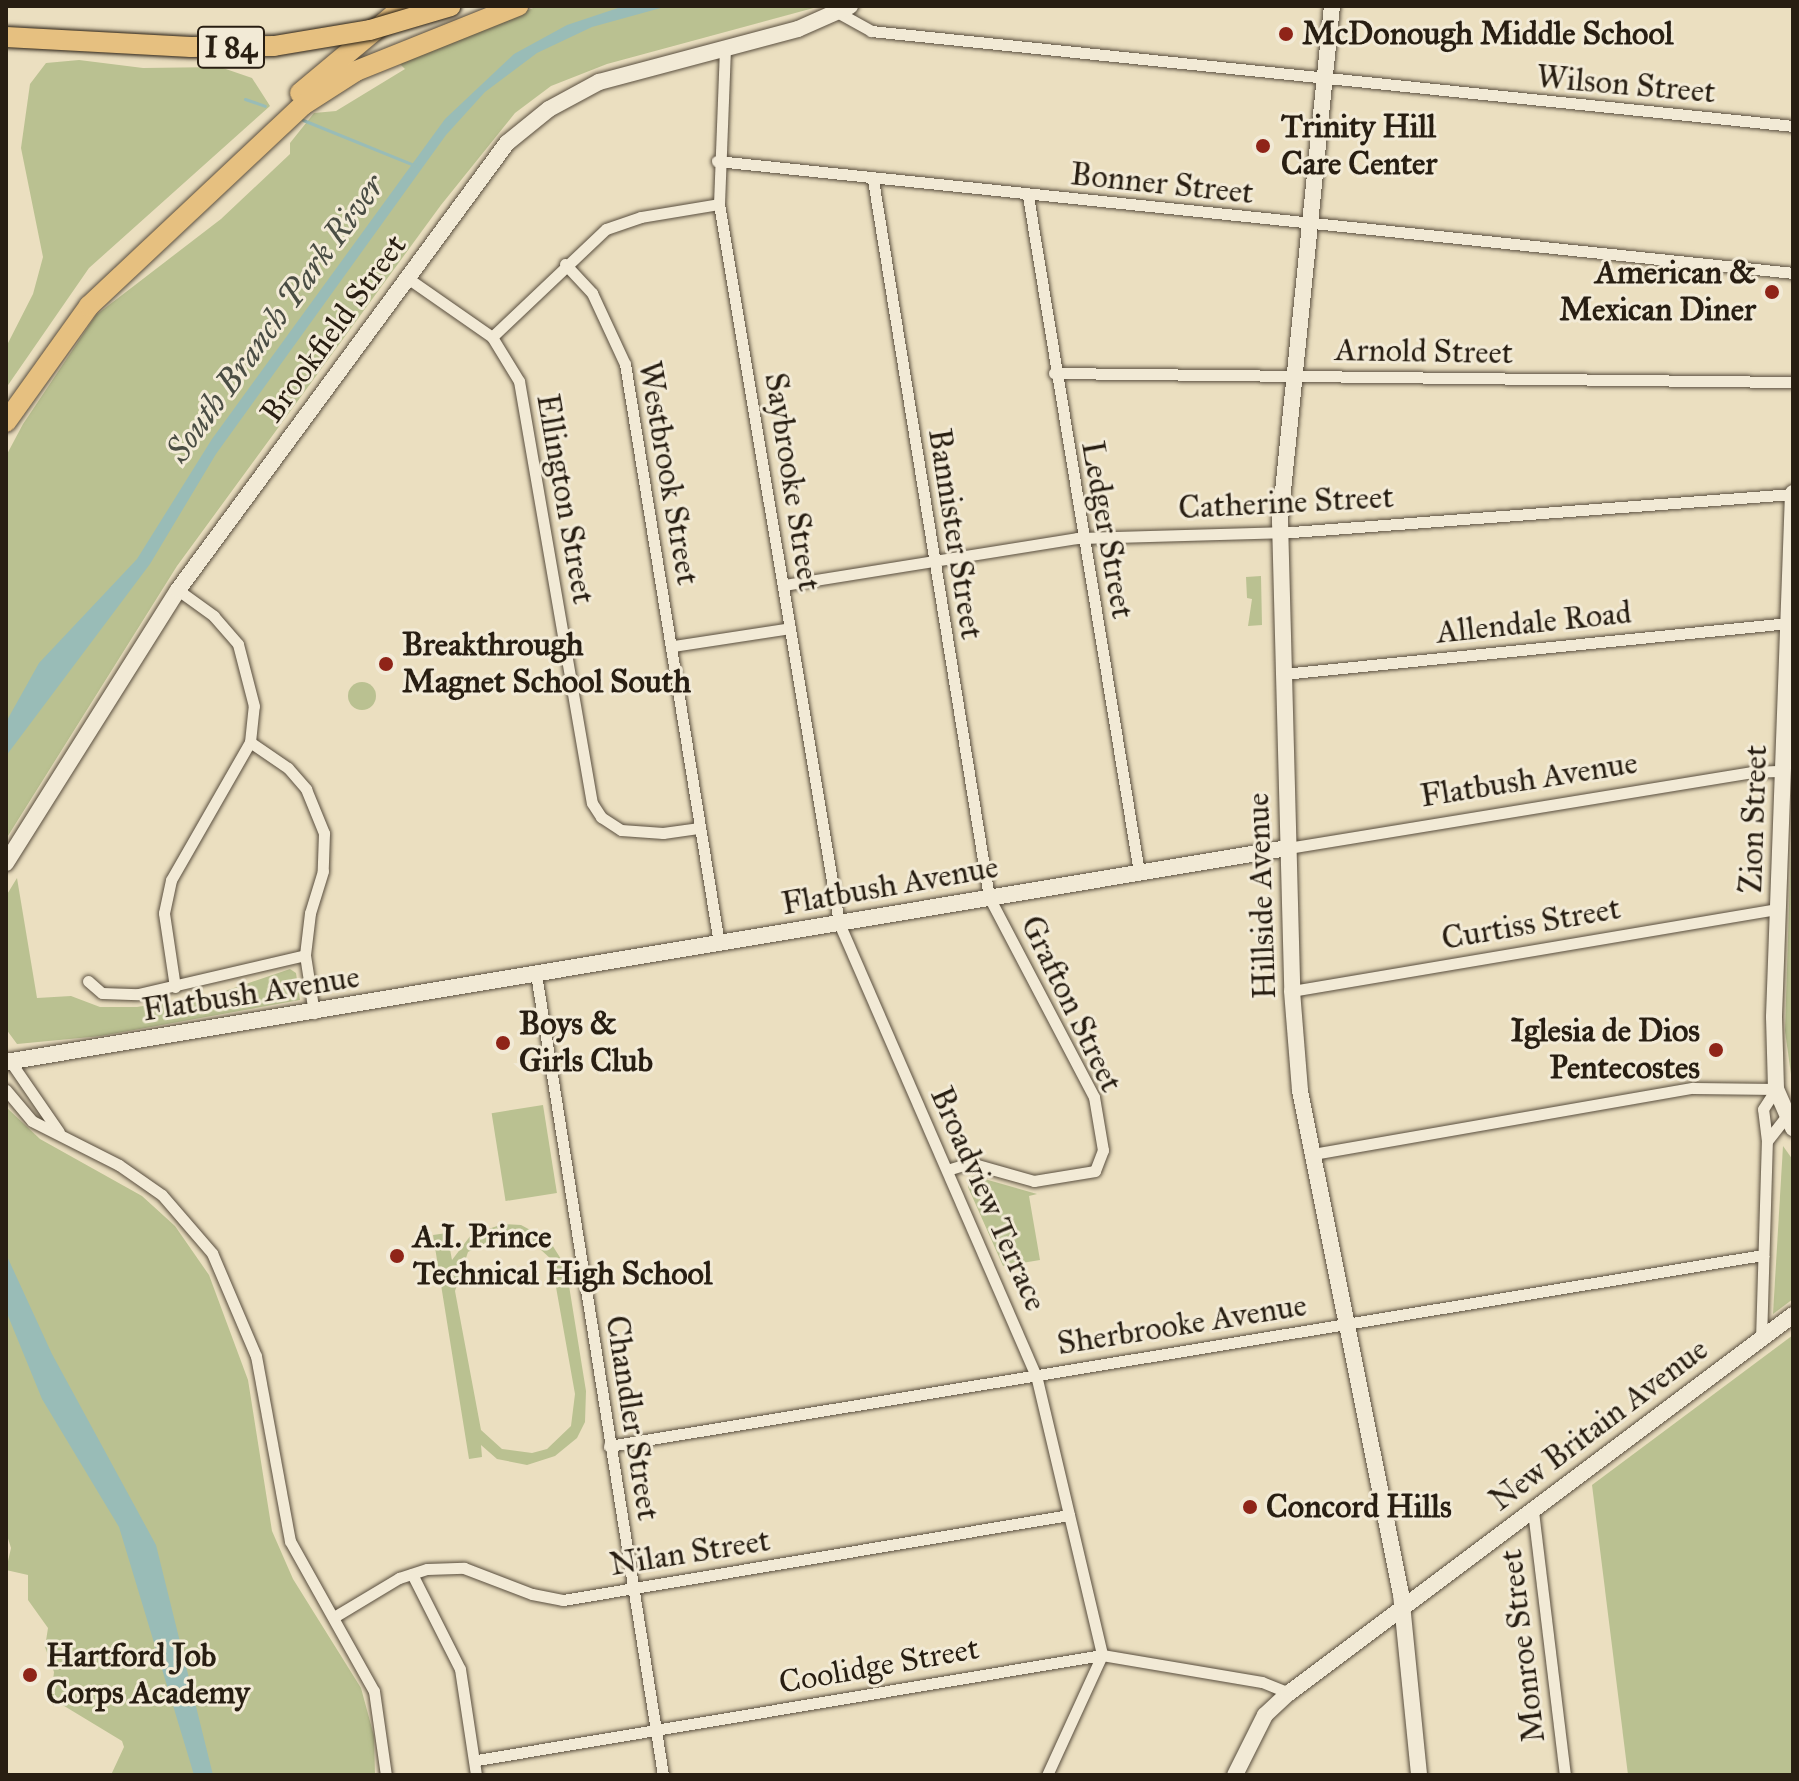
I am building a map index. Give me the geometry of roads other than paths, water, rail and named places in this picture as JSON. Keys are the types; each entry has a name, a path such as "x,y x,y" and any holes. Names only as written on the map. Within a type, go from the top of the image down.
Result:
{"highway":[{"path":"6,403 54,333 92,290 295,98 404,6"},
{"name":"I 84","path":"6,37 191,47 274,46 349,35 451,6"},
{"path":"6,422 89,306 303,105 356,71 518,6"}],"street":[{"name":"Hillside Avenue","path":"1332,6 1280,532 1292,991 1300,1091 1403,1607 1419,1775"},
{"name":"Wilson Street","path":"845,9 871,31 1793,126"},
{"name":"Brookfield Street","path":"6,863 178,590 495,157 541,115 599,82 725,48 845,9"},
{"name":"Saybrooke Street","path":"725,48 717,161 719,204 839,923"},
{"name":"Bonner Street","path":"717,161 873,180 1793,273"},
{"name":"Bannister Street","path":"873,180 989,897"},
{"name":"Ledger Street","path":"1028,196 1054,373 1139,872"},
{"path":"492,337 598,235 622,222 719,204"},
{"name":"Westbrook Street","path":"565,264 592,293 625,364 719,944"},
{"name":"Ellington Street","path":"406,277 492,337 510,362 524,403 592,803 601,817 621,830 663,833 700,828"},
{"name":"Arnold Street","path":"1054,373 1793,382"},
{"name":"Catherine Street","path":"784,585 1082,538 1280,532 1793,493"},
{"name":"Zion Street","path":"1761,1340 1767,1141 1763,1109 1776,1089 1778,909 1793,493"},
{"path":"175,987 164,913 171,880 250,742 252,682 238,644 214,616 178,590"},
{"name":"Allendale Road","path":"1283,674 1789,623"},
{"path":"673,646 790,628"},
{"path":"250,742 288,768 306,789 324,833 323,871 310,913 305,955 314,1013"},
{"name":"Flatbush Avenue","path":"7,1059 314,1013 989,897 1751,772 1784,771"},
{"name":"Grafton Street","path":"947,1170 970,1163 1034,1181 1089,1173 1103,1159 1094,1097 989,897"},
{"name":"Curtiss Street","path":"1292,991 1778,909"},
{"name":"Broadview Terrace","path":"839,923 1036,1375 1102,1655"},
{"path":"88,981 110,995 175,987 305,955"},
{"name":"Chandler Street","path":"536,974 663,1775"},
{"path":"7,1059 62,1135"},
{"path":"1313,1154 1693,1088 1776,1089 1790,1122 1767,1141"},
{"path":"6,1090 32,1121 62,1135 162,1195 212,1253 256,1356 290,1541 374,1691 386,1775"},
{"name":"Sherbrooke Avenue","path":"609,1446 1763,1255"},
{"name":"New Britain Avenue","path":"1235,1775 1265,1715 1289,1693 1793,1315"},
{"name":"Monroe Street","path":"1533,1511 1565,1775"},
{"name":"Nilan Street","path":"334,1617 412,1574 464,1568 532,1594 563,1600 1069,1515"},
{"path":"412,1574 460,1669 477,1760 476,1775"},
{"path":"1047,1775 1102,1655"},
{"name":"Coolidge Street","path":"477,1760 1102,1655 1262,1682 1289,1693"}],"water":[{"path":"624,6 668,6 592,27 537,53 485,92 446,135 216,454 150,564 6,756 6,722 39,663 137,559 212,439 445,119 514,54 567,25"},
{"path":"6,1254 52,1354 156,1545 213,1775 194,1775 119,1527 42,1399 6,1311"}],"waterway":[{"path":"245,99 265,106"},
{"path":"303,120 414,165"}],"place":[{"name":"McDonough Middle School","path":"1286,34"},
{"name":"Trinity Hill Care Center","path":"1263,146"},
{"name":"American & Mexican Diner","path":"1772,292"},
{"name":"Breakthrough Magnet School South","path":"386,664"},
{"name":"Boys & Girls Club","path":"503,1043"},
{"name":"Iglesia de Dios Pentecostes","path":"1716,1050"},
{"name":"A.I. Prince Technical High School","path":"397,1256"},
{"name":"Concord Hills","path":"1250,1507"},
{"name":"Hartford Job Corps Academy","path":"30,1675"}],"water label":[{"name":"South Branch Park River","path":"275,318"}]}
